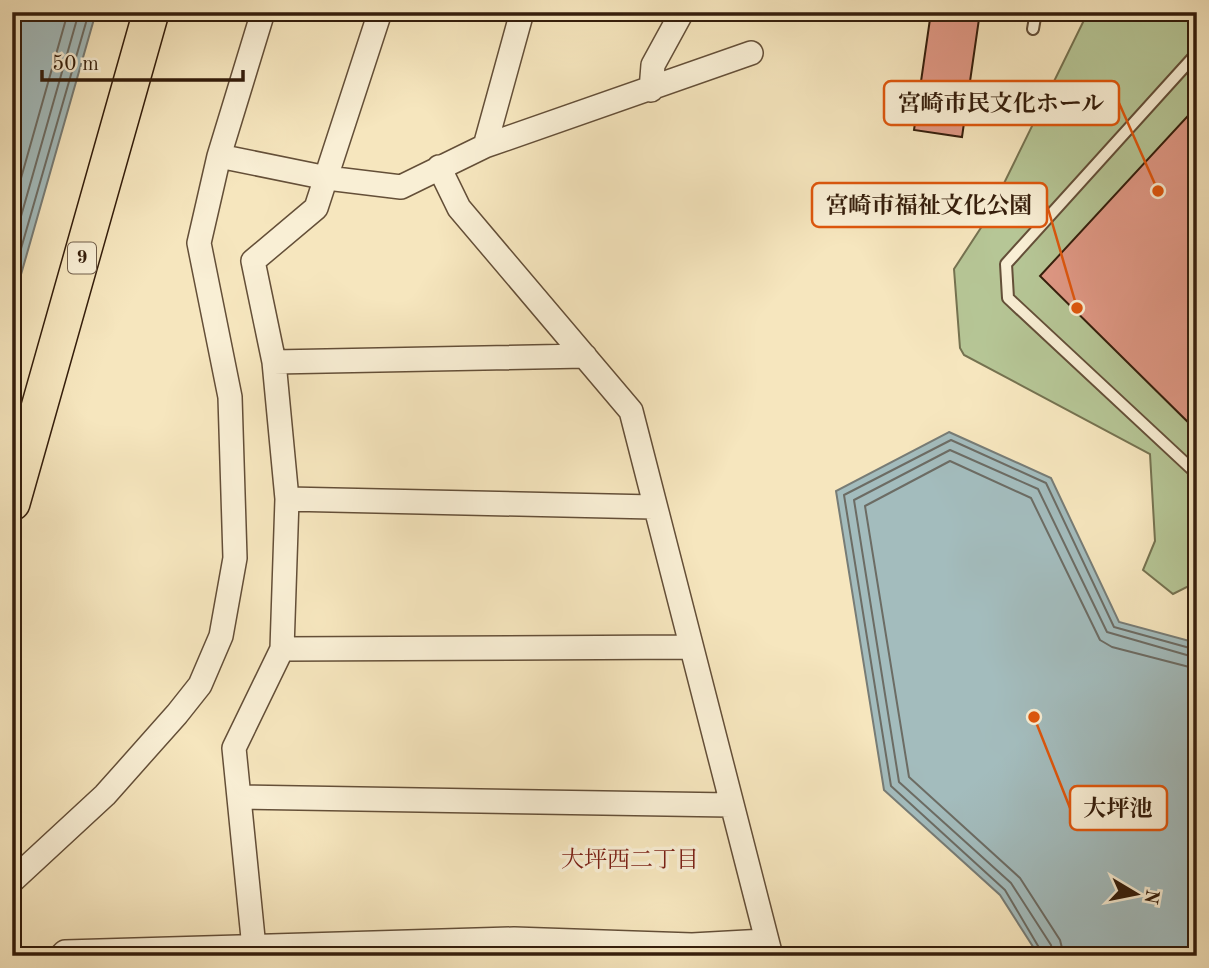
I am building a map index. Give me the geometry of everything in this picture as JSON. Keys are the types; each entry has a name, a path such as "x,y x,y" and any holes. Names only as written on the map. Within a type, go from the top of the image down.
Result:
{"main road":[{"name":"9","path":"12,503 151,12"}],"street":[{"path":"12,881 105,795 177,714 200,685 212,662 220,636 235,558 230,397 199,243 219,156 263,12"},
{"path":"254,948 234,748 282,649 287,499 274,362 253,261 316,208 380,12"},
{"path":"485,146 522,12"},
{"path":"651,90 653,65 682,12"},
{"path":"219,156 327,178 401,187 485,146 751,53"},
{"path":"61,956 65,952 254,948 691,945 768,948 653,507 631,411 459,208 439,167"},
{"path":"274,362 585,356"},
{"path":"287,499 653,507"},
{"path":"282,649 690,647"},
{"path":"239,797 730,805"}],"lane":[{"path":"1033,29 1036,12"},
{"path":"1197,52 1006,264 1005,282 1008,298 1197,474"}],"green space":[{"path":"1088,12 1197,12 1197,582 1173,594 1143,570 1155,541 1150,454 964,355 960,348 954,269 986,220"}],"water":[{"path":"12,12 96,12 12,306"},
{"path":"949,432 1051,478 1119,622 1197,643 1197,956 1039,956 1000,895 884,790 836,491"}],"building":[{"path":"931,12 980,12 962,137 914,130"},
{"path":"1197,106 1197,431 1040,276"}],"place":[{"name":"宮崎市民文化ホール","path":"1158,191"},
{"name":"宮崎市福祉文化公園","path":"1077,308"},
{"name":"大坪池","path":"1034,717"}],"district":[{"name":"大坪西二丁目","path":"630,860"}]}
